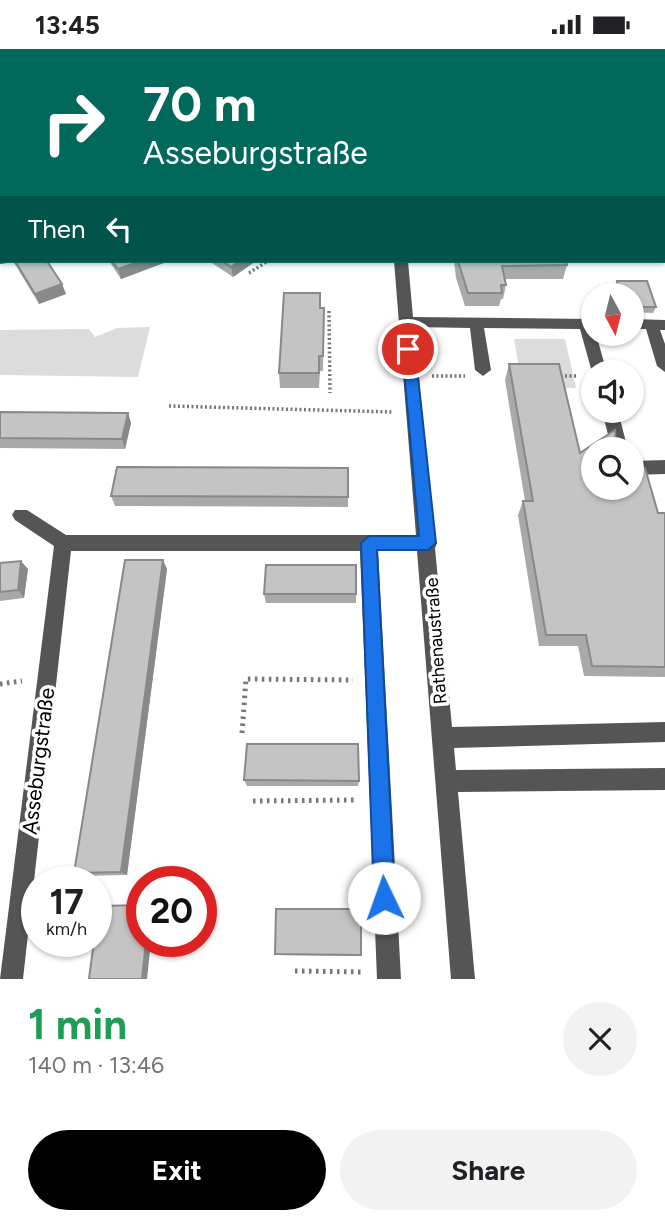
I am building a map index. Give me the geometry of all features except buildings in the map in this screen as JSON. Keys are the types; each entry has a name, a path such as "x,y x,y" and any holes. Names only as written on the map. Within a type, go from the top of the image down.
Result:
{"street":[{"name":"Rathenaustraße","path":"401,263 428,543 463,979"},
{"path":"406,322 581,324"},
{"path":"476,322 483,370"},
{"path":"658,325 665,366"},
{"path":"644,468 665,467"},
{"path":"20,515 63,543 428,543"},
{"name":"Asseburgstraße","path":"11,979 63,543"},
{"path":"369,543 388,975"},
{"path":"443,738 665,731"},
{"path":"447,781 665,779"}],"path":[{"path":"248,273 265,263"},
{"path":"329,311 330,393"},
{"path":"411,375 484,376 483,370"},
{"path":"543,376 580,376"},
{"path":"555,376 557,387"},
{"path":"169,406 415,412"},
{"path":"242,733 246,679 375,680"},
{"path":"253,801 379,800"},
{"path":"295,971 388,975"}],"shaded area":[{"path":"150,327 138,377 0,375 0,330 89,329 95,337 117,328"},
{"path":"514,339 565,339 576,388 565,388 561,374 520,374"}],"route":[{"path":"384,898 369,543 428,543 408,349"}]}
